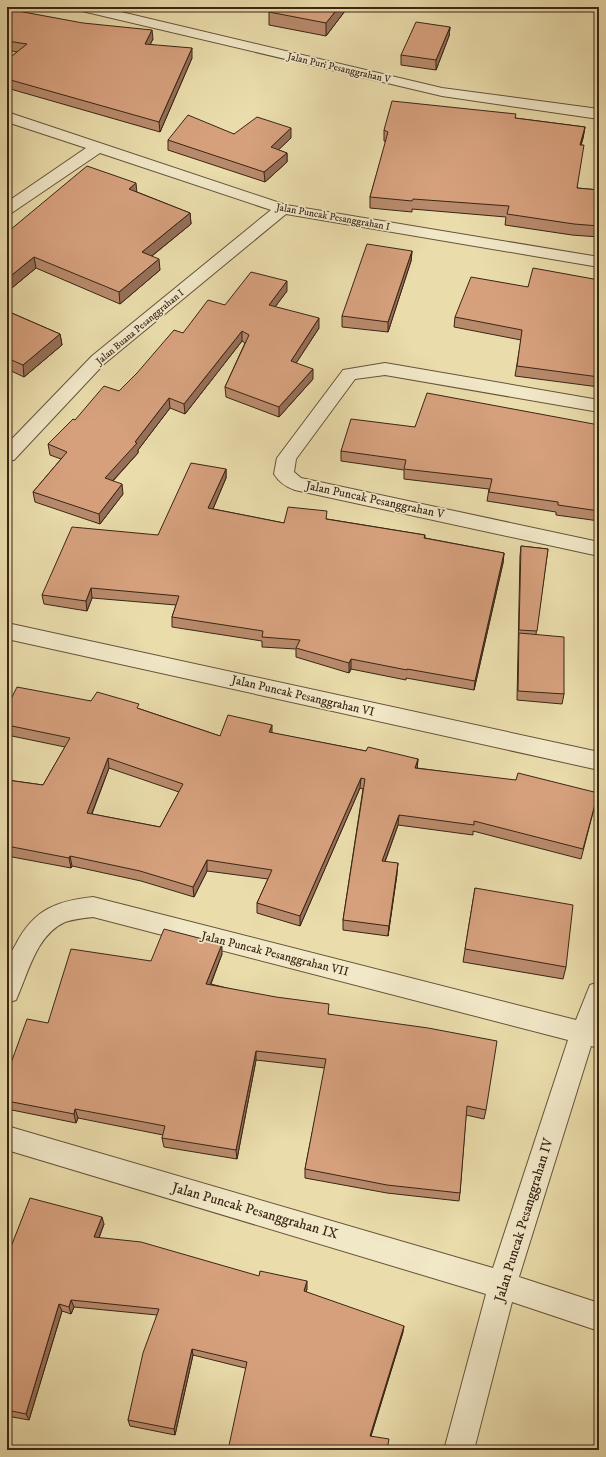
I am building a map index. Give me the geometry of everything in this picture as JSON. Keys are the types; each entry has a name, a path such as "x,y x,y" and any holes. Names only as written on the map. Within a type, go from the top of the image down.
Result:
{"street":[{"name":"Jalan Puri Pesanggrahan V","path":"82,7 442,92 599,114"},
{"name":"Jalan Puncak Pesanggrahan I","path":"7,117 283,209 599,262"},
{"path":"7,209 97,148"},
{"name":"Jalan Buana Pesanggrahan I","path":"7,456 98,360 283,209"},
{"name":"Jalan Puncak Pesanggrahan V","path":"599,406 385,368 349,374 287,458 284,474 295,483 599,549"},
{"name":"Jalan Puncak Pesanggrahan VI","path":"7,630 599,761"},
{"name":"Jalan Puncak Pesanggrahan VII","path":"7,992 34,934 47,921 69,911 93,907 591,1035"},
{"name":"Jalan Puncak Pesanggrahan IV","path":"459,1450 502,1284 591,1035 599,993"},
{"name":"Jalan Puncak Pesanggrahan IX","path":"7,1138 502,1284 599,1317"}],"building":[{"path":"273,7 339,7 326,23 269,12"},
{"path":"7,9 83,23 152,30 145,44 192,48 159,122 7,79 7,60 27,44 7,41"},
{"path":"416,22 450,27 436,60 401,55"},
{"path":"392,101 516,114 515,118 585,127 580,145 584,145 577,188 599,190 599,226 574,224 507,214 509,206 413,199 412,201 370,197 388,132 384,130"},
{"path":"188,115 234,134 257,117 291,128 271,147 287,153 264,172 168,140"},
{"path":"87,166 136,183 129,189 190,213 142,252 159,259 119,292 34,257 7,279 7,229 10,230"},
{"path":"367,244 412,251 388,322 342,316"},
{"path":"533,268 599,280 599,377 517,366 522,330 455,317 471,277 528,287"},
{"path":"251,272 287,281 269,305 319,318 291,361 313,369 279,407 225,387 249,335 242,331 184,404 169,398 135,442 137,443 105,478 122,484 99,514 33,492 67,452 48,444 73,419 75,420 104,386 119,391 137,373 174,330 183,333 208,300 225,305"},
{"path":"7,311 60,334 23,365 7,358"},
{"path":"427,393 599,425 599,511 558,505 558,502 489,492 492,479 404,469 406,460 341,451 351,419 415,427"},
{"path":"191,463 226,469 208,508 284,523 288,507 327,511 326,519 425,535 424,538 504,553 475,681 351,659 349,663 296,648 300,640 262,637 263,631 172,617 179,596 91,588 86,601 42,595 72,527 158,535"},
{"path":"521,546 548,549 537,631 519,630"},
{"path":"519,633 564,637 564,694 518,691"},
{"path":"17,687 91,701 97,692 139,704 137,708 220,736 228,715 272,725 269,732 366,751 368,747 418,759 415,768 516,780 518,773 598,793 583,849 474,821 474,825 399,815 382,861 398,863 389,926 343,920 365,779 361,778 300,916 257,903 272,870 207,860 193,887 140,871 70,856 69,858 7,846 7,780 43,785 70,738 7,725 7,707","holes":["108,758 183,784 160,827 87,813"]},
{"path":"475,888 573,905 566,967 465,949"},
{"path":"164,929 222,944 206,984 276,997 329,1004 328,1014 428,1028 497,1041 486,1110 467,1106 460,1193 387,1185 305,1169 326,1059 256,1051 236,1150 162,1138 165,1126 75,1109 74,1114 7,1101 7,1074 27,1019 48,1023 71,949 151,961"},
{"path":"30,1198 102,1217 94,1237 141,1242 259,1276 260,1271 307,1281 304,1291 404,1326 370,1436 389,1439 387,1450 228,1450 247,1362 192,1349 174,1429 128,1420 143,1353 159,1309 71,1300 69,1307 59,1304 26,1414 7,1410 7,1257"}]}
